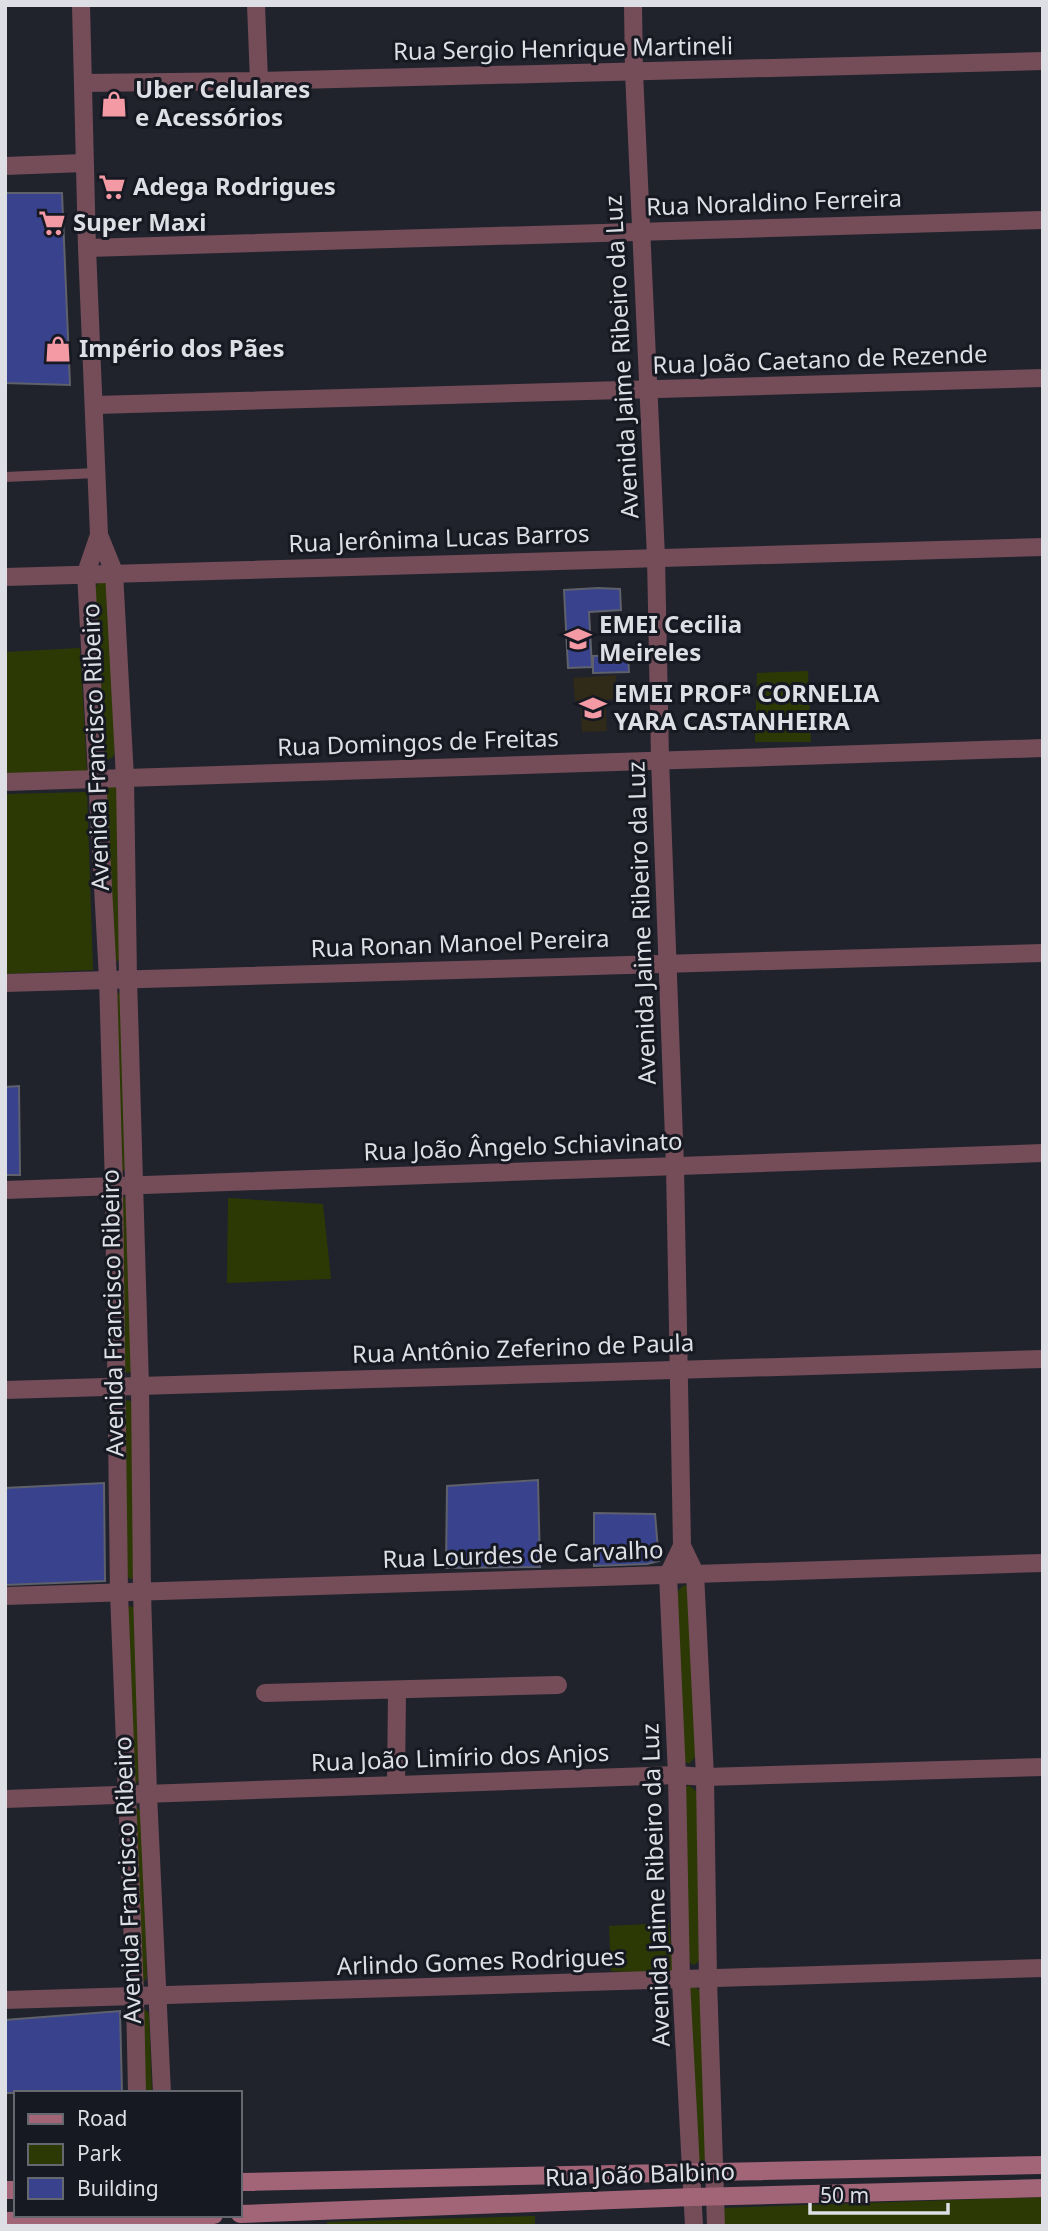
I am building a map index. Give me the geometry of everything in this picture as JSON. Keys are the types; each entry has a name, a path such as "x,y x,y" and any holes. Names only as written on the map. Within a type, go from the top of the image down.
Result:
{"main road":[{"name":"Rua João Balbino","path":"242,2182 1043,2165"},
{"name":"Rua João Balbino","path":"242,2214 716,2196 1043,2188"},
{"path":"5,2221 170,2220 196,2217"}],"street":[{"name":"Avenida Francisco Ribeiro","path":"81,5 87,248 99,535 114,572 125,778 140,1386 142,1592 162,2091"},
{"path":"256,5 258,81"},
{"name":"Avenida Jaime Ribeiro da Luz","path":"633,5 656,557 660,759 675,1166 682,1546 695,1573 705,1777 716,2226"},
{"name":"Rua Sergio Henrique Martineli","path":"83,83 1043,61"},
{"path":"5,166 85,163"},
{"name":"Rua Noraldino Ferreira","path":"87,248 1043,220"},
{"name":"Rua João Caetano de Rezende","path":"94,405 1043,378"},
{"name":"Avenida Francisco Ribeiro","path":"99,535 86,573 108,979 114,1186 119,1592 135,1996 136,2091"},
{"name":"Rua Jerônima Lucas Barros","path":"5,577 1043,547"},
{"path":"91,665 119,664"},
{"name":"Rua Domingos de Freitas","path":"5,782 1043,748"},
{"name":"Rua Ronan Manoel Pereira","path":"5,983 1043,953"},
{"name":"Rua João Ângelo Schiavinato","path":"5,1190 1043,1153"},
{"name":"Rua Antônio Zeferino de Paula","path":"5,1390 1043,1359"},
{"name":"Avenida Jaime Ribeiro da Luz","path":"682,1546 668,1575 677,1775 681,1980 694,2226"},
{"name":"Rua Lourdes de Carvalho","path":"5,1596 1043,1563"},
{"path":"265,1693 558,1685"},
{"path":"396,1785 397,1690"},
{"name":"Rua João Limírio dos Anjos","path":"5,1799 677,1775 705,1777 1043,1767"},
{"name":"Arlindo Gomes Rodrigues","path":"5,2000 1043,1968"}],"lane":[{"path":"5,477 97,473"}],"shaded area":[{"name":"EMEI PROFª CORNELIA YARA CASTANHEIRA","path":"616,675 617,699 605,700 607,731 582,732 580,701 575,701 573,678"}],"green space":[{"path":"100,581 109,587 115,752 113,757 107,760 103,758 93,589"},
{"path":"80,648 87,772 5,774 5,652"},
{"path":"808,671 811,742 755,742 757,673"},
{"path":"114,785 117,789 121,959 115,962 103,786"},
{"path":"87,792 93,970 5,974 5,794"},
{"path":"117,992 121,995 126,1169 121,1172"},
{"path":"120,1194 128,1200 134,1370 128,1373 124,1371"},
{"path":"228,1198 323,1204 331,1279 227,1283"},
{"path":"128,1400 133,1403 137,1576 131,1579 127,1577 122,1403"},
{"path":"684,1585 689,1587 696,1756 689,1764 684,1761 676,1593"},
{"path":"130,1606 134,1608 141,1777 135,1785 124,1609"},
{"path":"689,1785 697,1792 699,1961 694,1965 689,1962 683,1789"},
{"path":"135,1806 143,1813 147,1978 140,1985"},
{"path":"669,1923 674,1975 611,1971 609,1926"},
{"path":"694,1986 702,1992 707,2157 705,2162 699,2165 689,1989"},
{"path":"142,2007 149,2013 152,2091 138,2091"},
{"path":"1043,2197 1043,2226 721,2226 720,2208"},
{"path":"535,2216 535,2226 327,2226 327,2222"}],"building":[{"path":"5,193 62,193 70,385 5,383"},
{"name":"EMEI Cecilia Meireles","path":"620,589 621,610 589,612 592,667 568,668 564,590"},
{"name":"EMEI Cecilia Meireles","path":"628,655 629,672 593,673 593,656"},
{"path":"19,1086 20,1175 5,1175 5,1087"},
{"path":"538,1480 540,1567 446,1568 447,1486"},
{"path":"104,1483 105,1581 5,1585 5,1488"},
{"path":"594,1513 655,1514 659,1561 594,1566"},
{"path":"120,2011 122,2091 5,2093 5,2020"}],"place":[{"name":"Uber Celulares e Acessórios","path":"114,104"},
{"name":"Adega Rodrigues","path":"112,187"},
{"name":"Super Maxi","path":"52,223"},
{"name":"Império dos Pães","path":"58,349"},
{"name":"EMEI Cecilia Meireles","path":"578,639"},
{"name":"EMEI PROFª CORNELIA YARA CASTANHEIRA","path":"593,708"}]}
